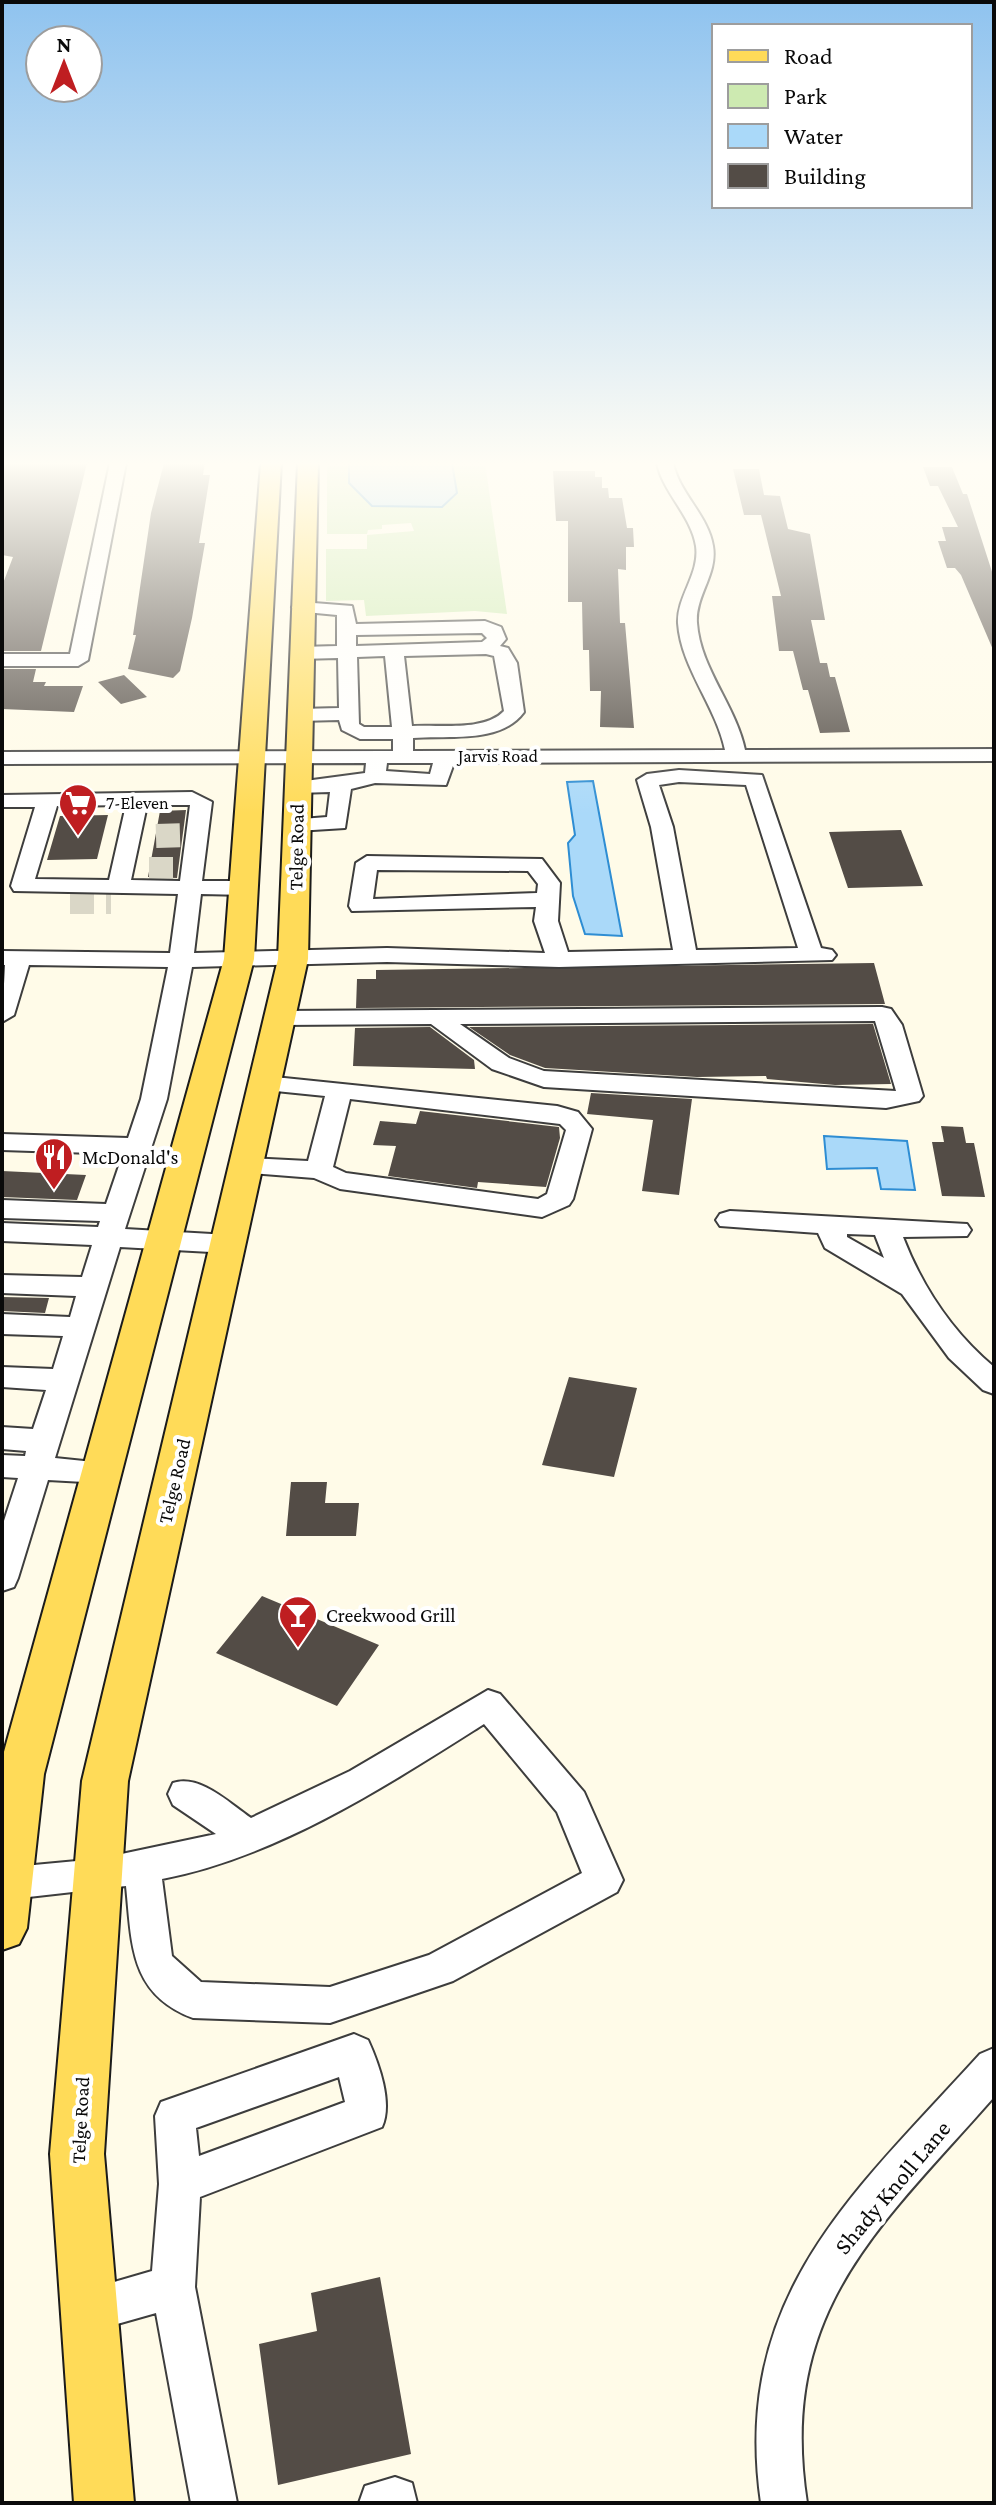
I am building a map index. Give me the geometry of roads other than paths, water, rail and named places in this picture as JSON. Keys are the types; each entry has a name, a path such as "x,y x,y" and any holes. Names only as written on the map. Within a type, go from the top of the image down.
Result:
{"main road":[{"path":"2,1928 21,1774 239,959 246,888 263,580"},
{"name":"Telge Road","path":"104,2503 77,2154 120,1871 105,1781 293,959 302,580"},
{"path":"261,609 301,607"}],"street":[{"path":"2,660 78,660 94,580"},
{"path":"697,580 686,611 690,636 733,732 736,755"},
{"path":"300,653 347,653 487,648 501,652 505,657 514,712 510,720 494,728 422,728 403,733 360,733 349,726 347,653 347,630 346,610 301,607"},
{"path":"347,630 485,627 494,631 497,639 487,648"},
{"path":"394,651 403,757"},
{"path":"299,715 349,714"},
{"path":"494,728 499,756"},
{"name":"Jarvis Road","path":"2,758 298,757 376,767 403,757 994,755"},
{"path":"297,787 341,785 376,767 439,781 445,757"},
{"path":"2,1015 10,958 181,960 387,955 559,960 818,956 755,779 679,776 647,780 662,827 686,958"},
{"path":"297,825 337,823 341,785"},
{"path":"2,1578 154,1099 181,960 191,849 201,802 192,798 126,852"},
{"path":"2,801 48,800 126,852 156,853"},
{"path":"48,800 22,886 25,899 33,902 70,902"},
{"path":"22,886 126,852 191,849 246,888"},
{"path":"126,852 143,899 156,853"},
{"path":"546,900 360,906 367,863 534,864 549,883 546,921 559,960"},
{"path":"280,1018 882,1014 890,1025 910,1096 886,1100 519,1075 471,1045 438,1018"},
{"path":"247,1166 319,1170 340,1181 542,1208 559,1199 579,1129 569,1118 557,1114 265,1084"},
{"path":"319,1170 339,1090"},
{"path":"2,1145 138,1146"},
{"path":"2,1209 113,1225 164,1240 229,1244"},
{"path":"730,1220 957,1230"},
{"path":"2,1232 113,1225"},
{"path":"830,1225 835,1242 917,1290"},
{"path":"886,1227 894,1251 940,1329 975,1369 994,1383"},
{"path":"2,1284 92,1287"},
{"path":"2,1324 78,1333"},
{"path":"2,1334 78,1333"},
{"path":"2,1377 63,1380"},
{"path":"2,1438 39,1454 102,1472"},
{"path":"2,1466 39,1454"},
{"path":"5,1885 120,1871 210,1854 363,1782 488,1704 571,1803 604,1880 439,1969 330,2005 193,2000 154,1964 120,1871"},
{"path":"186,1794 249,1836"},
{"path":"180,2184 368,2113 354,2053 175,2116 180,2184 173,2287 214,2503"},
{"name":"Shady Knoll Lane","path":"784,2503 776,2466 776,2429 798,2327 811,2297 844,2238 994,2067"},
{"path":"89,2310 173,2287"}],"water":[{"path":"593,781 622,936 585,934 573,896 568,843 575,835 567,782"},
{"path":"824,1136 907,1141 915,1190 881,1189 877,1168 827,1169"}],"tunnel":[{"path":"156,836 189,835"},
{"path":"149,869 184,869"},
{"path":"70,902 111,902"}],"place":[{"name":"7-Eleven","path":"78,837"},
{"name":"McDonald's","path":"54,1191"},
{"name":"Creekwood Grill","path":"298,1649"}]}
